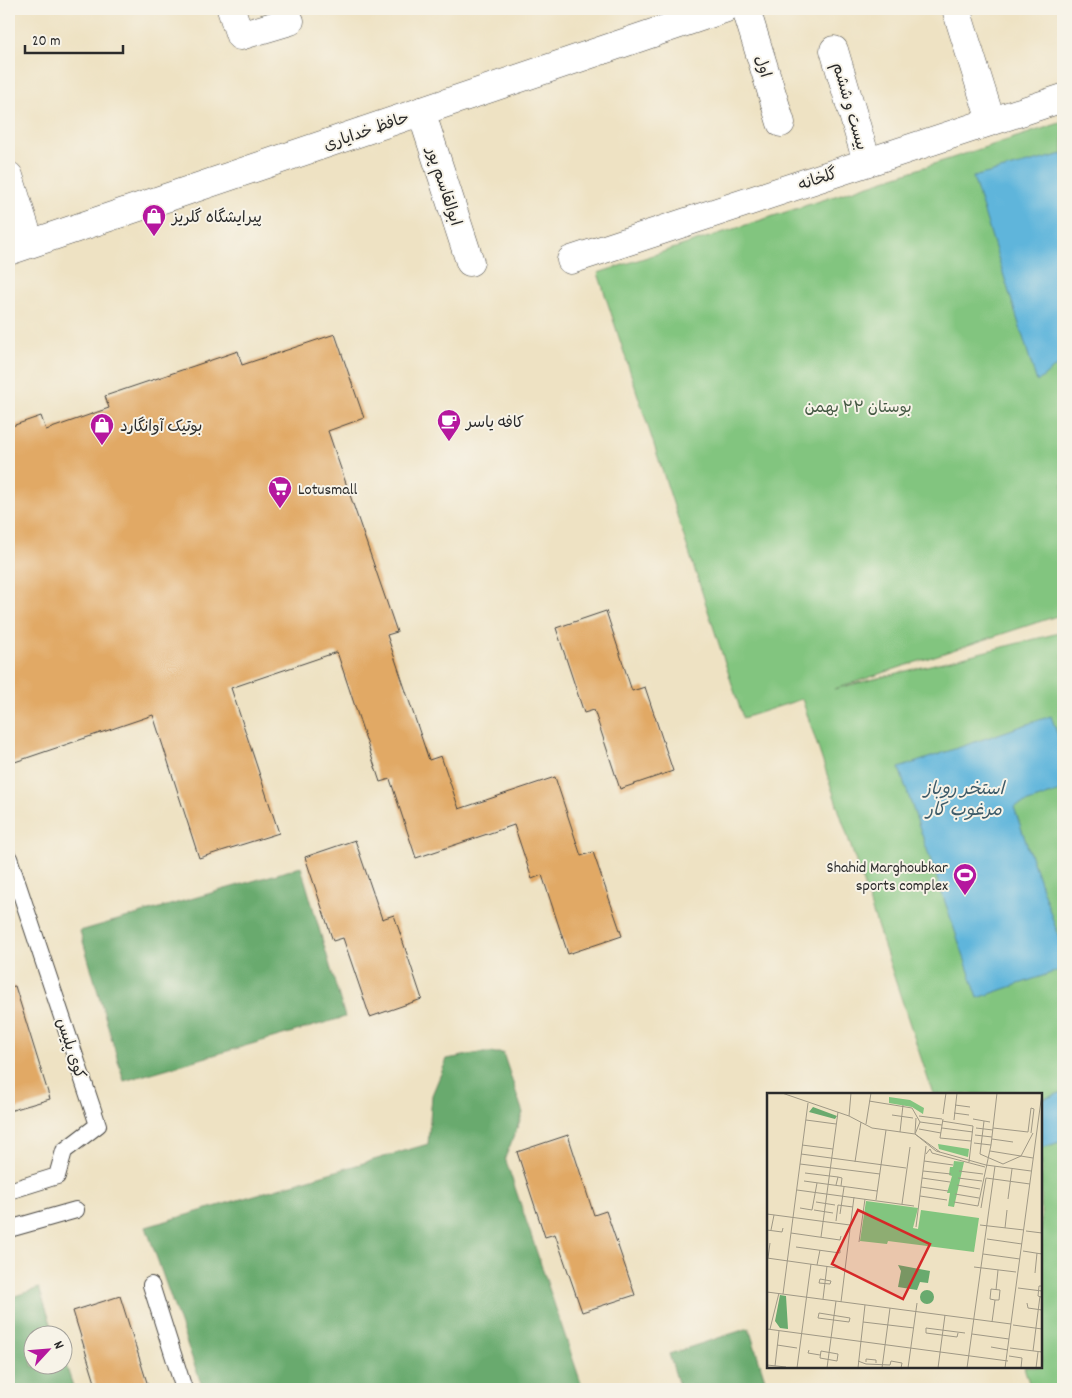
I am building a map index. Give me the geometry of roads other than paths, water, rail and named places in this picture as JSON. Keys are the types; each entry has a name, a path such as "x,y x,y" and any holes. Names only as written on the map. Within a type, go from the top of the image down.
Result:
{"street":[{"path":"231,9 240,36 290,20"},
{"name":"حافظ خدایاری","path":"20,247 724,9"},
{"name":"اول","path":"746,9 781,123"},
{"path":"957,12 991,121"},
{"name":"بیست و ششم","path":"834,50 867,162"},
{"name":"گلخانه","path":"571,260 1063,98"},
{"name":"ابوالقاسم پور","path":"421,111 470,262"},
{"path":"9,176 20,247"}],"lane":[{"name":"کوی پلیس","path":"9,858 98,1125 64,1152 57,1176 9,1191"},
{"path":"9,1229 76,1210"},
{"path":"151,1285 184,1389"}],"water":[{"path":"1063,154 1063,361 1037,382 973,177"},
{"name":"استخر روباز مرغوب کار","path":"1051,716 1063,750 1063,790 1014,807 1063,949 1063,969 978,998 899,768"},
{"path":"1063,1092 1063,1141 1042,1148 1042,1100"}],"place":[{"name":"پیرایشگاه گلریز","path":"154,237"},
{"name":"کافه یاسر","path":"449,442"},
{"name":"بوتیک آوانگارد","path":"102,446"},
{"name":"Lotusmall","path":"280,509"},
{"name":"Shahid Marghoubkar sports complex","path":"965,896"}],"park label":[{"name":"بوستان ۲۲ بهمن","path":"858,406"}]}
